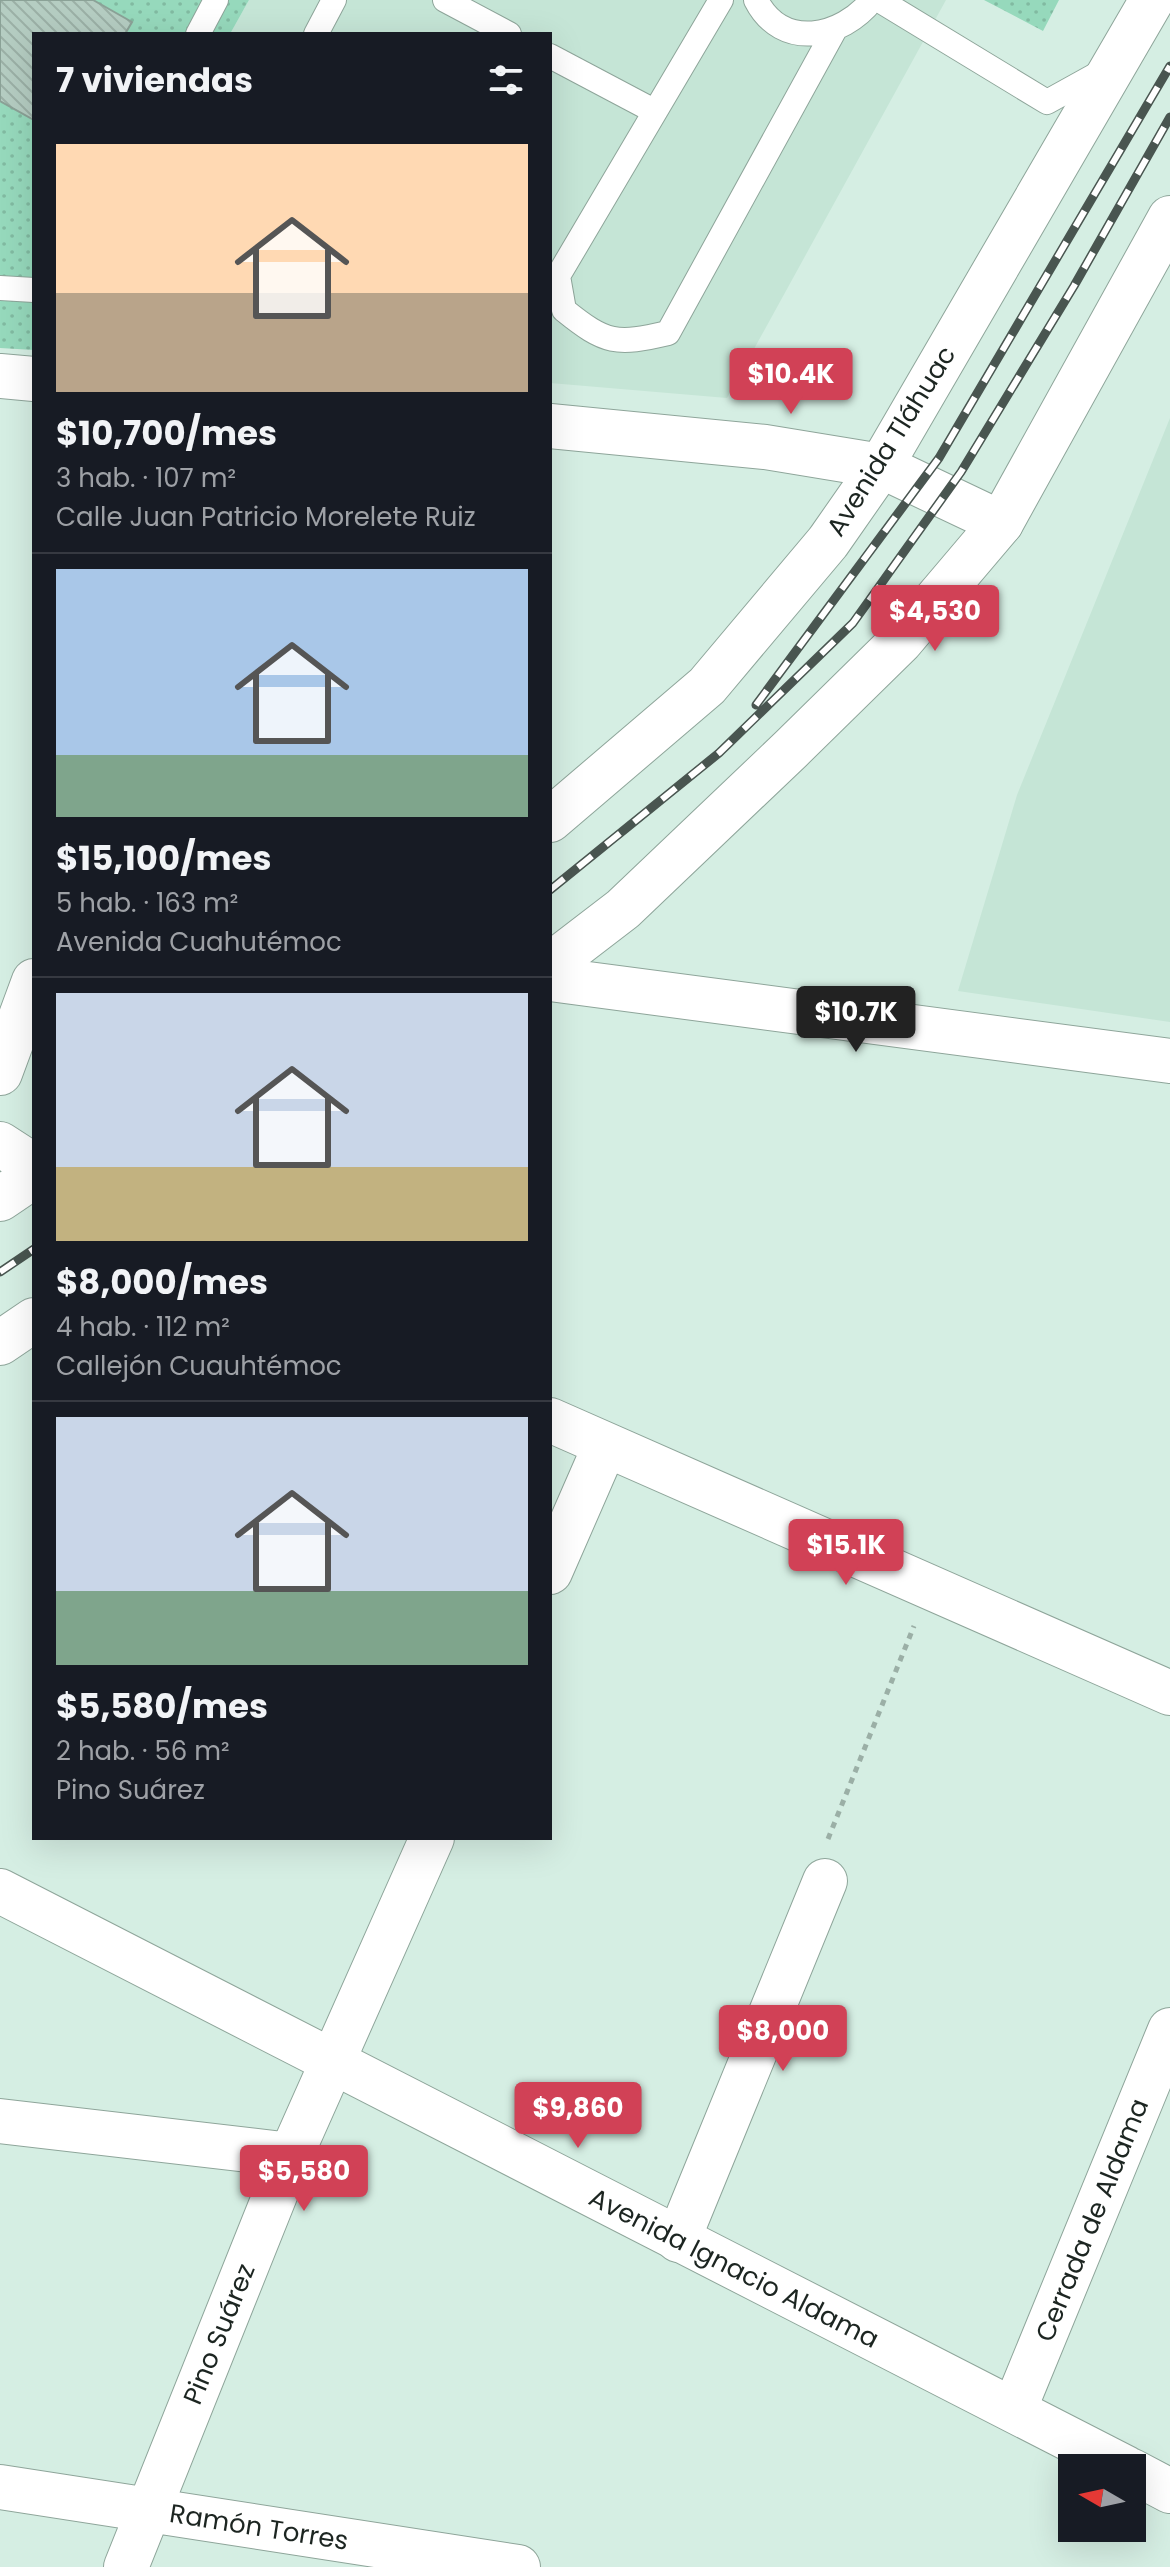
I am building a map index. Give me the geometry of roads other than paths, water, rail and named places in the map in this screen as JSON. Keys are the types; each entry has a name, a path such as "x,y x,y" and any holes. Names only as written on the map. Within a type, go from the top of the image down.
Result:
{"street":[{"name":"Avenida Tláhuac","path":"552,818 707,686 828,542 881,466 1152,0"},
{"path":"552,963 623,909 791,749 901,641 1001,523 1170,218"},
{"path":"0,376 32,379"},
{"path":"552,426 765,447 881,466 1001,523"},
{"path":"552,979 1170,1061"},
{"path":"0,1073 32,986"},
{"path":"0,1144 32,1165"},
{"path":"0,1199 32,1177"},
{"path":"0,1343 32,1321"},
{"path":"552,1421 1170,1693"},
{"path":"552,1567 605,1446"},
{"name":"Pino Suárez","path":"126,2567 291,2155 431,1840"},
{"path":"678,2240 825,1881"},
{"name":"Avenida Ignacio Aldama","path":"0,1891 1099,2454"},
{"name":"Cerrada de Aldama","path":"1014,2410 1170,2030"},
{"path":"0,2121 291,2155"},
{"path":"1146,2478 1170,2491"},
{"name":"Ramón Torres","path":"0,2487 518,2567"}],"lane":[{"path":"199,32 216,0"},
{"path":"317,32 334,0"},
{"path":"445,0 505,32"},
{"path":"721,0 558,276 564,310 596,336 631,342 668,333 834,31"},
{"path":"756,0 761,10 782,26 807,34 834,31 858,18 872,0"},
{"path":"879,0 1047,102 1115,64"},
{"path":"552,57 654,111"},
{"path":"0,288 32,290"}],"railway":[{"path":"756,705 939,458 1170,66"},
{"path":"552,888 719,753 853,623 961,472 1074,286 1170,117"},
{"path":"0,1272 32,1250"}]}
